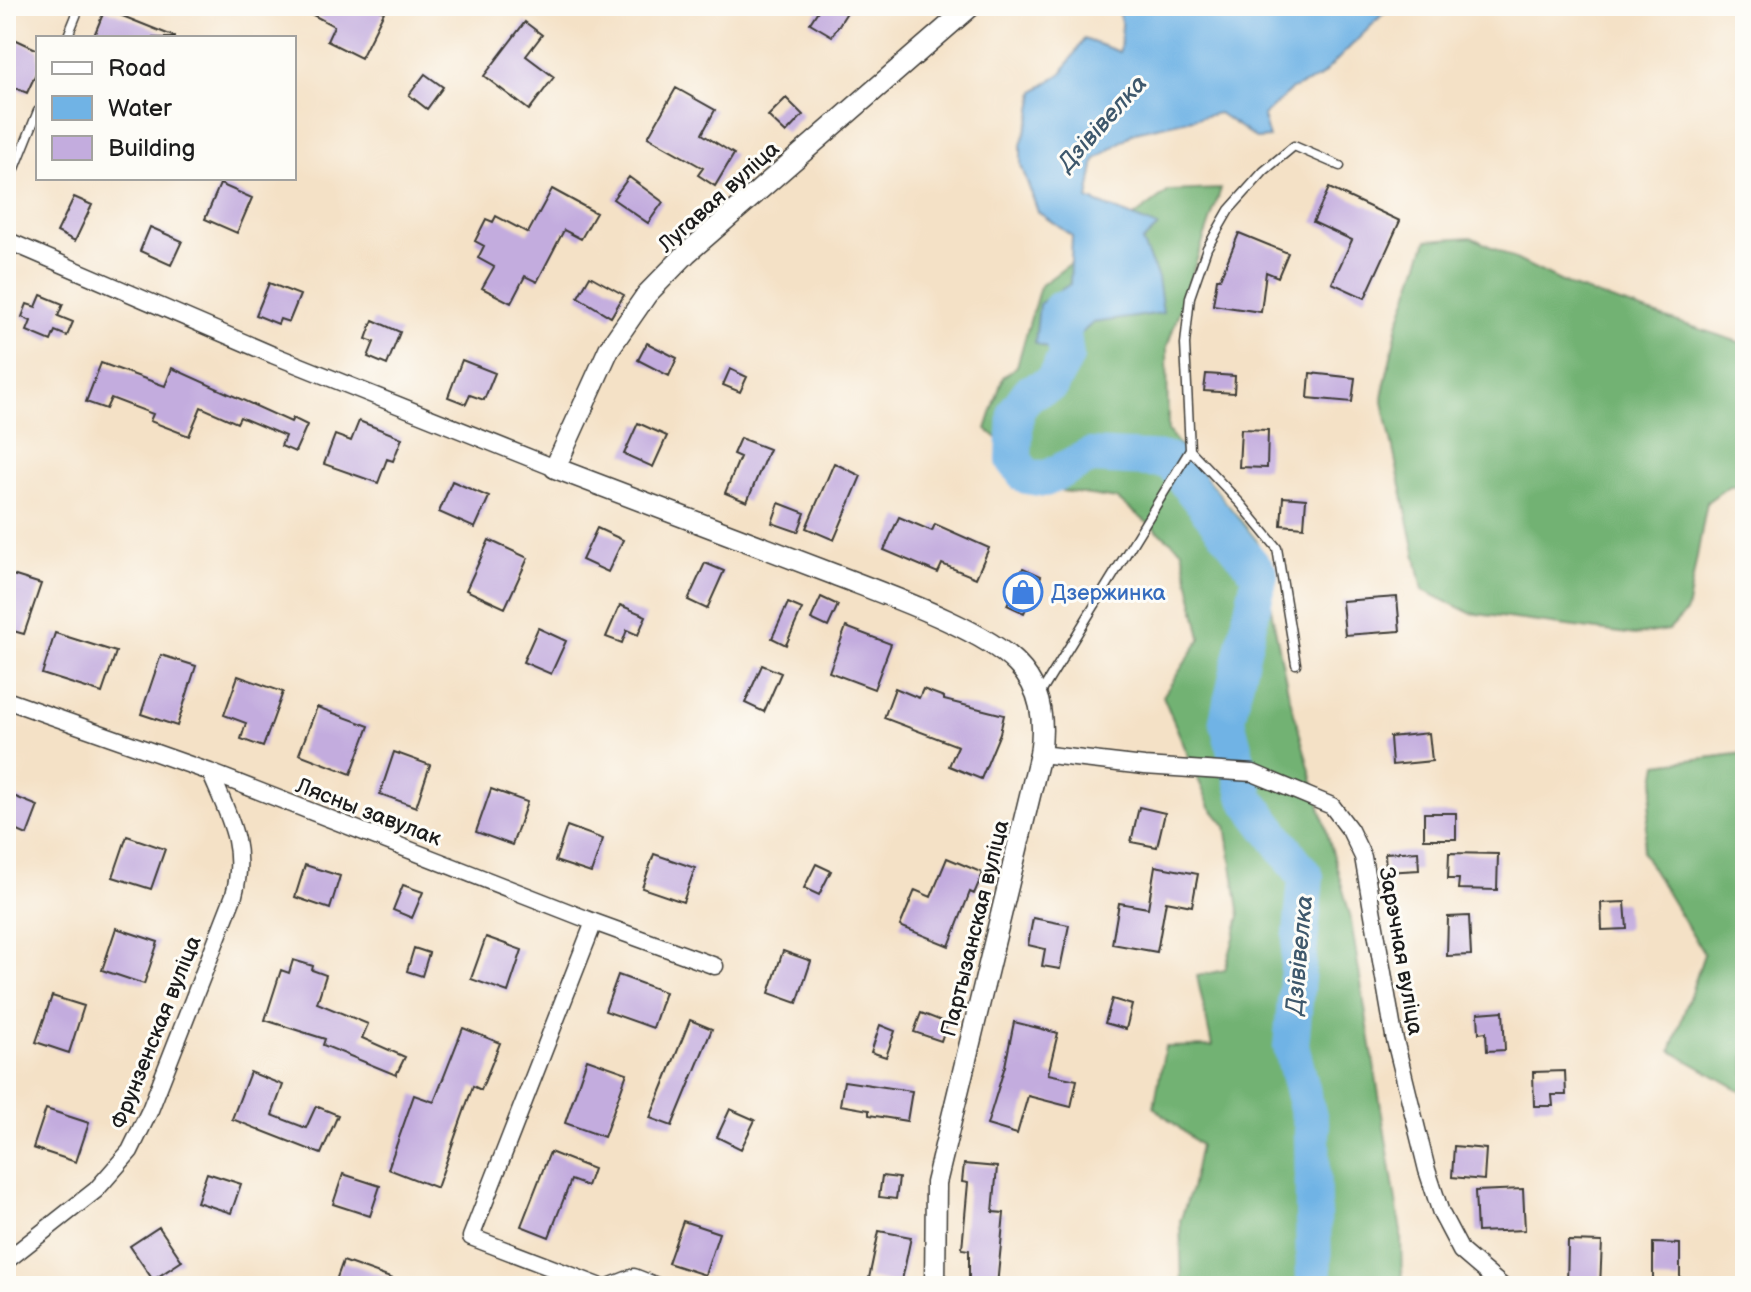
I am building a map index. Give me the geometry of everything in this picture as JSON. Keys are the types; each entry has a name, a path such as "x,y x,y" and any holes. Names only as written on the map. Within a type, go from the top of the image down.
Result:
{"street":[{"name":"Лугавая вуліца","path":"555,468 609,349 647,294 687,253 971,6"},
{"path":"6,240 273,355 555,468"},
{"name":"Партызанская вуліца","path":"555,468 879,592 951,623 990,643 1015,661 1029,677 1038,696 1044,729 1040,754 936,1183 935,1286"},
{"name":"Лясны завулак","path":"6,700 210,772 715,966"},
{"name":"Зарэчная вуліца","path":"1040,754 1144,766 1240,772 1291,786 1332,806 1350,830 1363,857 1394,1036 1441,1213 1461,1251 1502,1286"},
{"name":"Фрунзенская вуліца","path":"6,1261 96,1190 130,1151 150,1110 234,895 240,872 235,832 210,772"},
{"path":"594,922 471,1237 599,1286"},
{"path":"611,1286 634,1277 657,1286"}],"lane":[{"path":"68,36 80,6"},
{"path":"6,191 36,116"},
{"path":"1038,696 1190,450 1185,344 1190,297 1207,248 1229,210 1264,171 1294,146 1340,166"},
{"path":"1190,450 1277,548 1296,664"}],"green space":[{"path":"1221,189 1167,347 1168,431 1257,541 1288,691 1350,915 1401,1232 1402,1286 1182,1286 1180,1221 1191,1189 1200,1145 1154,1107 1165,1047 1212,1046 1197,976 1225,970 1240,916 1226,826 1210,807 1163,696 1201,638 1182,550 1117,499 1062,491 986,429 1003,377 1017,366 1040,286 1169,191"},
{"path":"1471,237 1572,287 1745,344 1745,485 1729,486 1707,502 1687,611 1669,630 1635,635 1470,613 1423,590 1382,397 1398,324 1427,240"},
{"path":"1745,753 1745,1093 1671,1051 1704,954 1642,852 1658,764"}],"water":[{"path":"1116,6 1391,6 1319,78 1292,89 1263,116 1269,138 1257,139 1219,113 1135,132 1095,160 1088,199 1158,227 1142,242 1158,278 1163,313 1093,323 1078,336 1066,357 1035,343 1039,304 1070,284 1072,236 1038,212 1021,165 1021,145 1031,116 1035,91 1062,73 1084,39 1120,52 1122,24"}],"building":[{"path":"296,6 372,6 384,12 361,58 327,41 334,26"},
{"path":"821,6 851,6 832,36 810,23"},
{"path":"105,9 172,36 94,36"},
{"path":"525,22 542,35 526,56 554,77 529,110 484,76"},
{"path":"6,35 36,49 36,73 27,93 6,84"},
{"path":"425,74 443,87 427,109 409,95"},
{"path":"676,88 715,110 702,134 734,154 715,186 698,175 703,168 648,137"},
{"path":"786,98 803,115 786,133 768,116"},
{"path":"629,177 663,202 648,223 613,199"},
{"path":"220,184 252,198 237,233 205,219"},
{"path":"1329,188 1400,221 1365,298 1332,283 1352,240 1313,222"},
{"path":"552,189 596,213 581,239 564,230 537,282 525,276 511,303 482,288 494,267 478,258 484,246 475,241 486,219 493,222 496,216 528,233"},
{"path":"74,197 92,205 75,241 57,232"},
{"path":"150,227 182,241 171,265 140,251"},
{"path":"1239,233 1288,253 1278,277 1266,272 1261,312 1213,305 1217,279 1220,279"},
{"path":"590,276 624,295 611,317 578,297"},
{"path":"269,283 300,295 289,322 280,319 278,324 256,315"},
{"path":"41,295 63,304 58,316 73,322 67,336 55,331 51,341 27,331 31,321 22,317 27,304 36,307"},
{"path":"373,320 400,332 387,365 368,357 374,342 366,339"},
{"path":"647,343 677,358 669,376 638,360"},
{"path":"462,360 495,373 484,400 470,395 466,404 448,397"},
{"path":"101,363 165,386 172,368 291,422 293,418 307,425 295,452 281,446 285,436 240,417 237,423 201,407 189,436 150,421 153,414 111,398 106,409 86,402"},
{"path":"730,369 747,377 740,392 723,385"},
{"path":"1310,373 1355,378 1352,402 1308,398"},
{"path":"1206,374 1235,376 1234,393 1204,391"},
{"path":"359,421 402,438 393,461 387,459 378,483 324,464 335,435 351,441"},
{"path":"638,423 667,436 653,467 624,454"},
{"path":"1241,429 1268,430 1267,468 1239,467"},
{"path":"740,438 769,449 747,502 725,493 740,457 733,454"},
{"path":"834,463 861,476 834,540 806,528"},
{"path":"452,481 489,497 475,528 439,512"},
{"path":"1283,497 1306,499 1304,527 1281,525"},
{"path":"779,503 805,513 798,532 772,523"},
{"path":"899,517 932,531 935,524 989,548 976,578 942,564 938,573 884,550"},
{"path":"597,528 623,540 608,572 582,560"},
{"path":"489,540 528,558 505,608 466,590"},
{"path":"705,563 724,571 707,609 688,600"},
{"name":"Дзержинка","path":"1023,568 1041,576 1024,613 1007,605"},
{"path":"6,573 41,584 24,634 6,629"},
{"path":"821,597 838,605 828,627 811,619"},
{"path":"1397,597 1400,631 1345,635 1342,601"},
{"path":"788,603 802,609 786,645 772,638"},
{"path":"620,605 646,616 638,635 627,630 622,643 606,637"},
{"path":"846,627 891,644 874,689 829,672"},
{"path":"538,628 566,641 551,674 523,662"},
{"path":"55,633 116,652 102,693 42,674"},
{"path":"161,655 196,666 177,726 141,714"},
{"path":"762,665 781,673 764,712 745,703"},
{"path":"238,676 283,692 263,747 241,739 246,723 224,715"},
{"path":"895,688 919,698 923,689 944,697 944,700 1004,715 981,779 949,766 958,746 884,718"},
{"path":"317,707 369,726 351,774 299,754"},
{"path":"1429,733 1432,761 1392,765 1390,737"},
{"path":"394,752 430,765 416,807 380,794"},
{"path":"491,789 527,802 512,845 476,832"},
{"path":"6,793 38,806 27,835 6,826"},
{"path":"1139,807 1165,813 1157,847 1131,842"},
{"path":"1424,813 1456,813 1456,839 1424,839"},
{"path":"567,826 603,839 591,873 555,861"},
{"path":"127,836 165,849 151,889 113,877"},
{"path":"1418,851 1419,870 1386,872 1385,853"},
{"path":"1449,853 1498,854 1497,890 1458,889 1459,879 1448,879"},
{"path":"654,854 695,868 683,902 642,888"},
{"path":"947,858 983,873 974,894 970,892 949,946 900,926 915,890 931,897"},
{"path":"816,864 831,871 819,895 804,888"},
{"path":"305,865 340,876 330,909 295,897"},
{"path":"1155,866 1198,874 1192,906 1166,901 1157,952 1112,944 1119,903 1148,908"},
{"path":"403,885 423,892 412,918 393,910"},
{"path":"1625,902 1627,929 1602,930 1601,903"},
{"path":"1469,916 1471,955 1447,956 1448,917"},
{"path":"1033,918 1069,925 1060,969 1042,966 1045,949 1028,945"},
{"path":"116,928 158,942 144,984 102,970"},
{"path":"486,937 522,950 508,992 471,979"},
{"path":"414,948 429,953 422,976 407,971"},
{"path":"783,951 811,961 797,1003 769,993"},
{"path":"293,960 313,966 312,970 326,975 317,1003 368,1024 362,1038 405,1057 396,1075 323,1045 325,1039 265,1020 281,970 289,973"},
{"path":"618,975 665,992 653,1028 605,1011"},
{"path":"52,996 84,1006 69,1053 36,1042"},
{"path":"1112,999 1132,1005 1126,1029 1105,1023"},
{"path":"1503,1011 1505,1050 1487,1051 1486,1032 1479,1033 1478,1013"},
{"path":"921,1013 947,1023 941,1041 914,1032"},
{"path":"690,1020 712,1029 672,1126 650,1118"},
{"path":"1014,1022 1058,1033 1048,1074 1077,1080 1071,1107 1028,1096 1017,1134 987,1125 1005,1066"},
{"path":"880,1025 895,1031 886,1057 871,1052"},
{"path":"463,1028 500,1043 481,1090 473,1086 437,1188 388,1169 414,1095 434,1102"},
{"path":"587,1059 627,1073 604,1137 565,1123"},
{"path":"1565,1071 1566,1095 1552,1095 1553,1106 1534,1106 1533,1072"},
{"path":"250,1072 283,1085 272,1115 306,1128 316,1106 338,1115 321,1154 232,1119"},
{"path":"844,1081 912,1091 907,1121 869,1115 869,1110 840,1105"},
{"path":"46,1109 89,1123 76,1162 33,1148"},
{"path":"730,1109 755,1120 741,1149 717,1137"},
{"path":"1454,1146 1486,1149 1484,1180 1452,1177"},
{"path":"550,1152 593,1169 587,1186 571,1180 549,1237 521,1226"},
{"path":"964,1164 997,1167 993,1212 1004,1213 997,1286 969,1286 969,1250 962,1249 968,1183 962,1182"},
{"path":"207,1173 241,1184 231,1213 197,1202"},
{"path":"343,1174 380,1186 370,1216 333,1204"},
{"path":"882,1176 899,1178 896,1199 879,1197"},
{"path":"1523,1189 1525,1230 1477,1232 1475,1191"},
{"path":"683,1221 719,1233 705,1275 668,1263"},
{"path":"159,1227 182,1261 153,1280 130,1246"},
{"path":"879,1231 911,1237 901,1285 869,1278"},
{"path":"1568,1241 1602,1242 1600,1286 1567,1286"},
{"path":"1653,1243 1680,1244 1680,1281 1653,1280"},
{"path":"343,1261 407,1284 407,1286 334,1286"}],"waterway":[{"name":"Дзівівелка","path":"1060,309 1066,357 1051,384 1029,393 1016,411 1014,460 1026,476 1045,479 1090,456 1168,460 1173,466"},
{"name":"Дзівівелка","path":"1186,482 1260,575 1227,720 1247,799 1306,877 1291,1046 1312,1128 1314,1286"}],"place":[{"name":"Дзержинка","path":"1023,592"}]}
